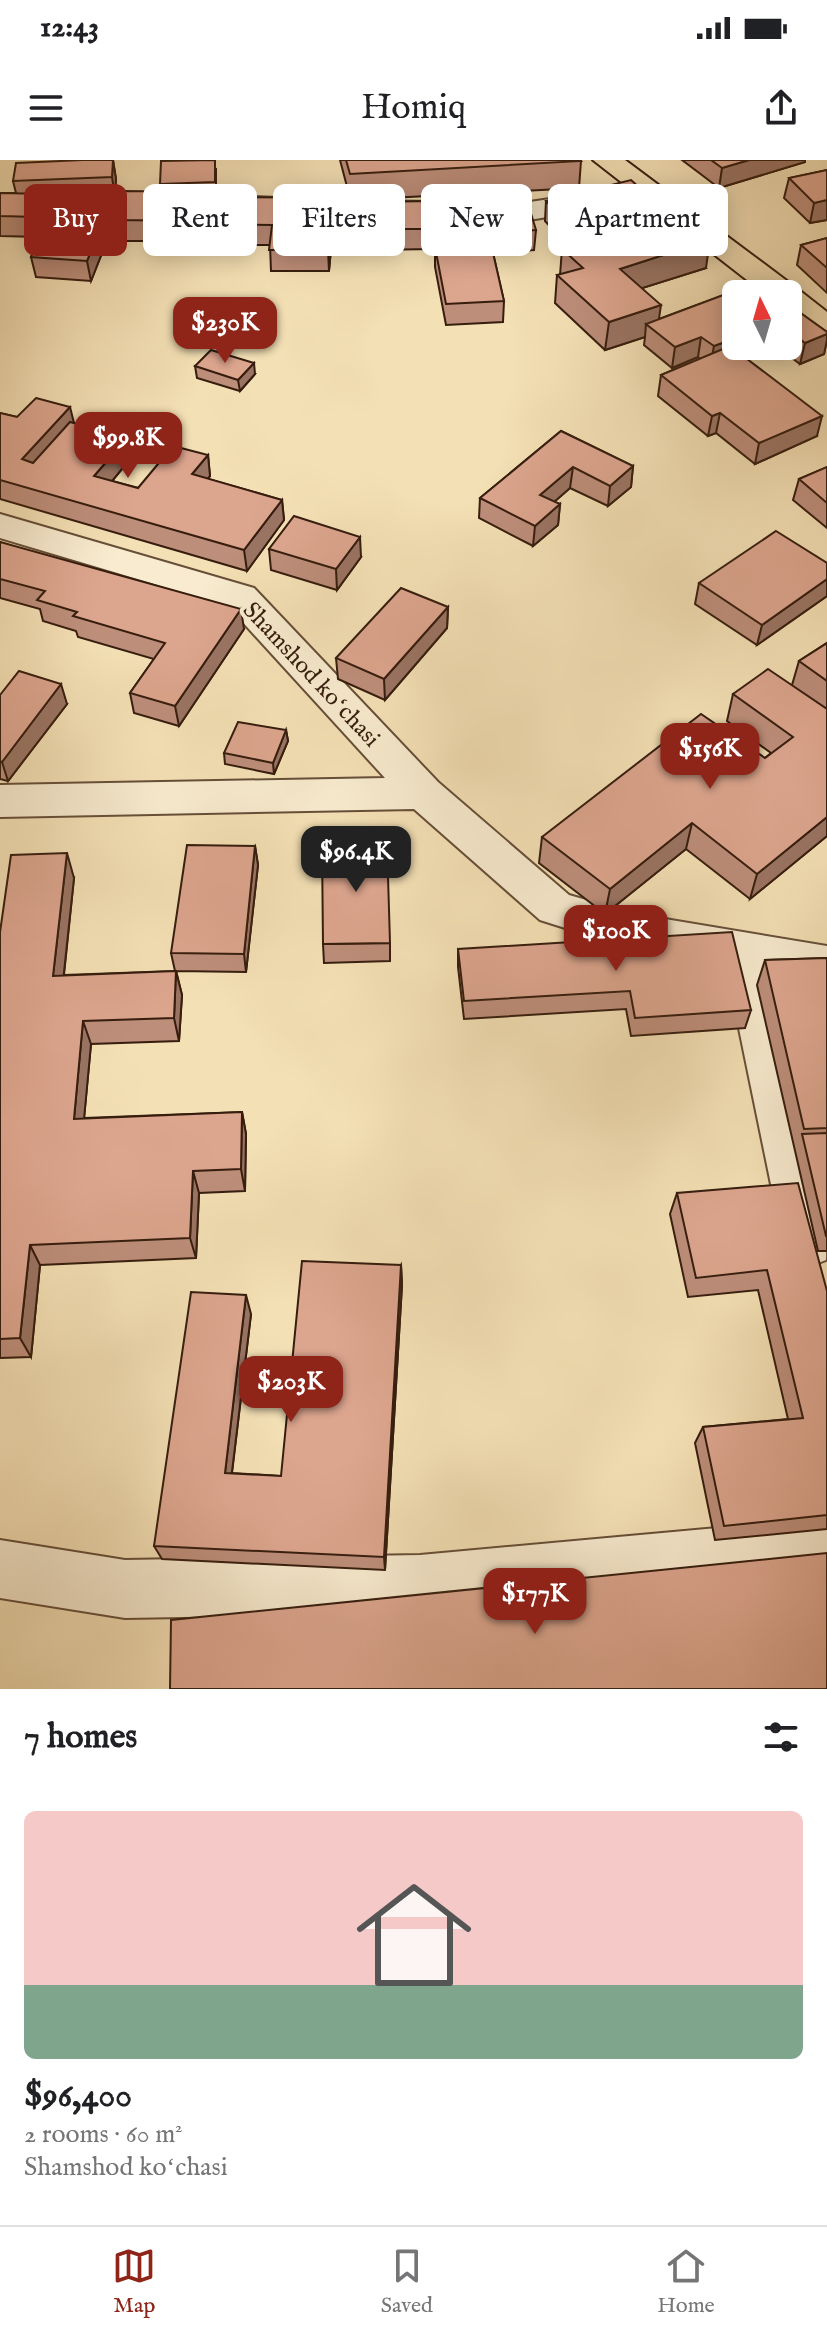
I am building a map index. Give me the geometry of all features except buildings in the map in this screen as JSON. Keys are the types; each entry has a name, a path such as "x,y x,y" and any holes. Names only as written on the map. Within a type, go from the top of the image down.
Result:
{"main road":[{"path":"607,160 639,184"},
{"path":"728,252 765,280"},
{"path":"802,308 827,327"}],"street":[{"path":"0,205 186,203 351,210 523,212 548,209"},
{"name":"Shamshod koʻchasi","path":"0,526 241,597 423,793 555,908 635,932 827,964"},
{"path":"2,809 423,793"},
{"path":"745,951 812,1261"},
{"path":"0,1569 125,1589 420,1584 827,1547"}]}
